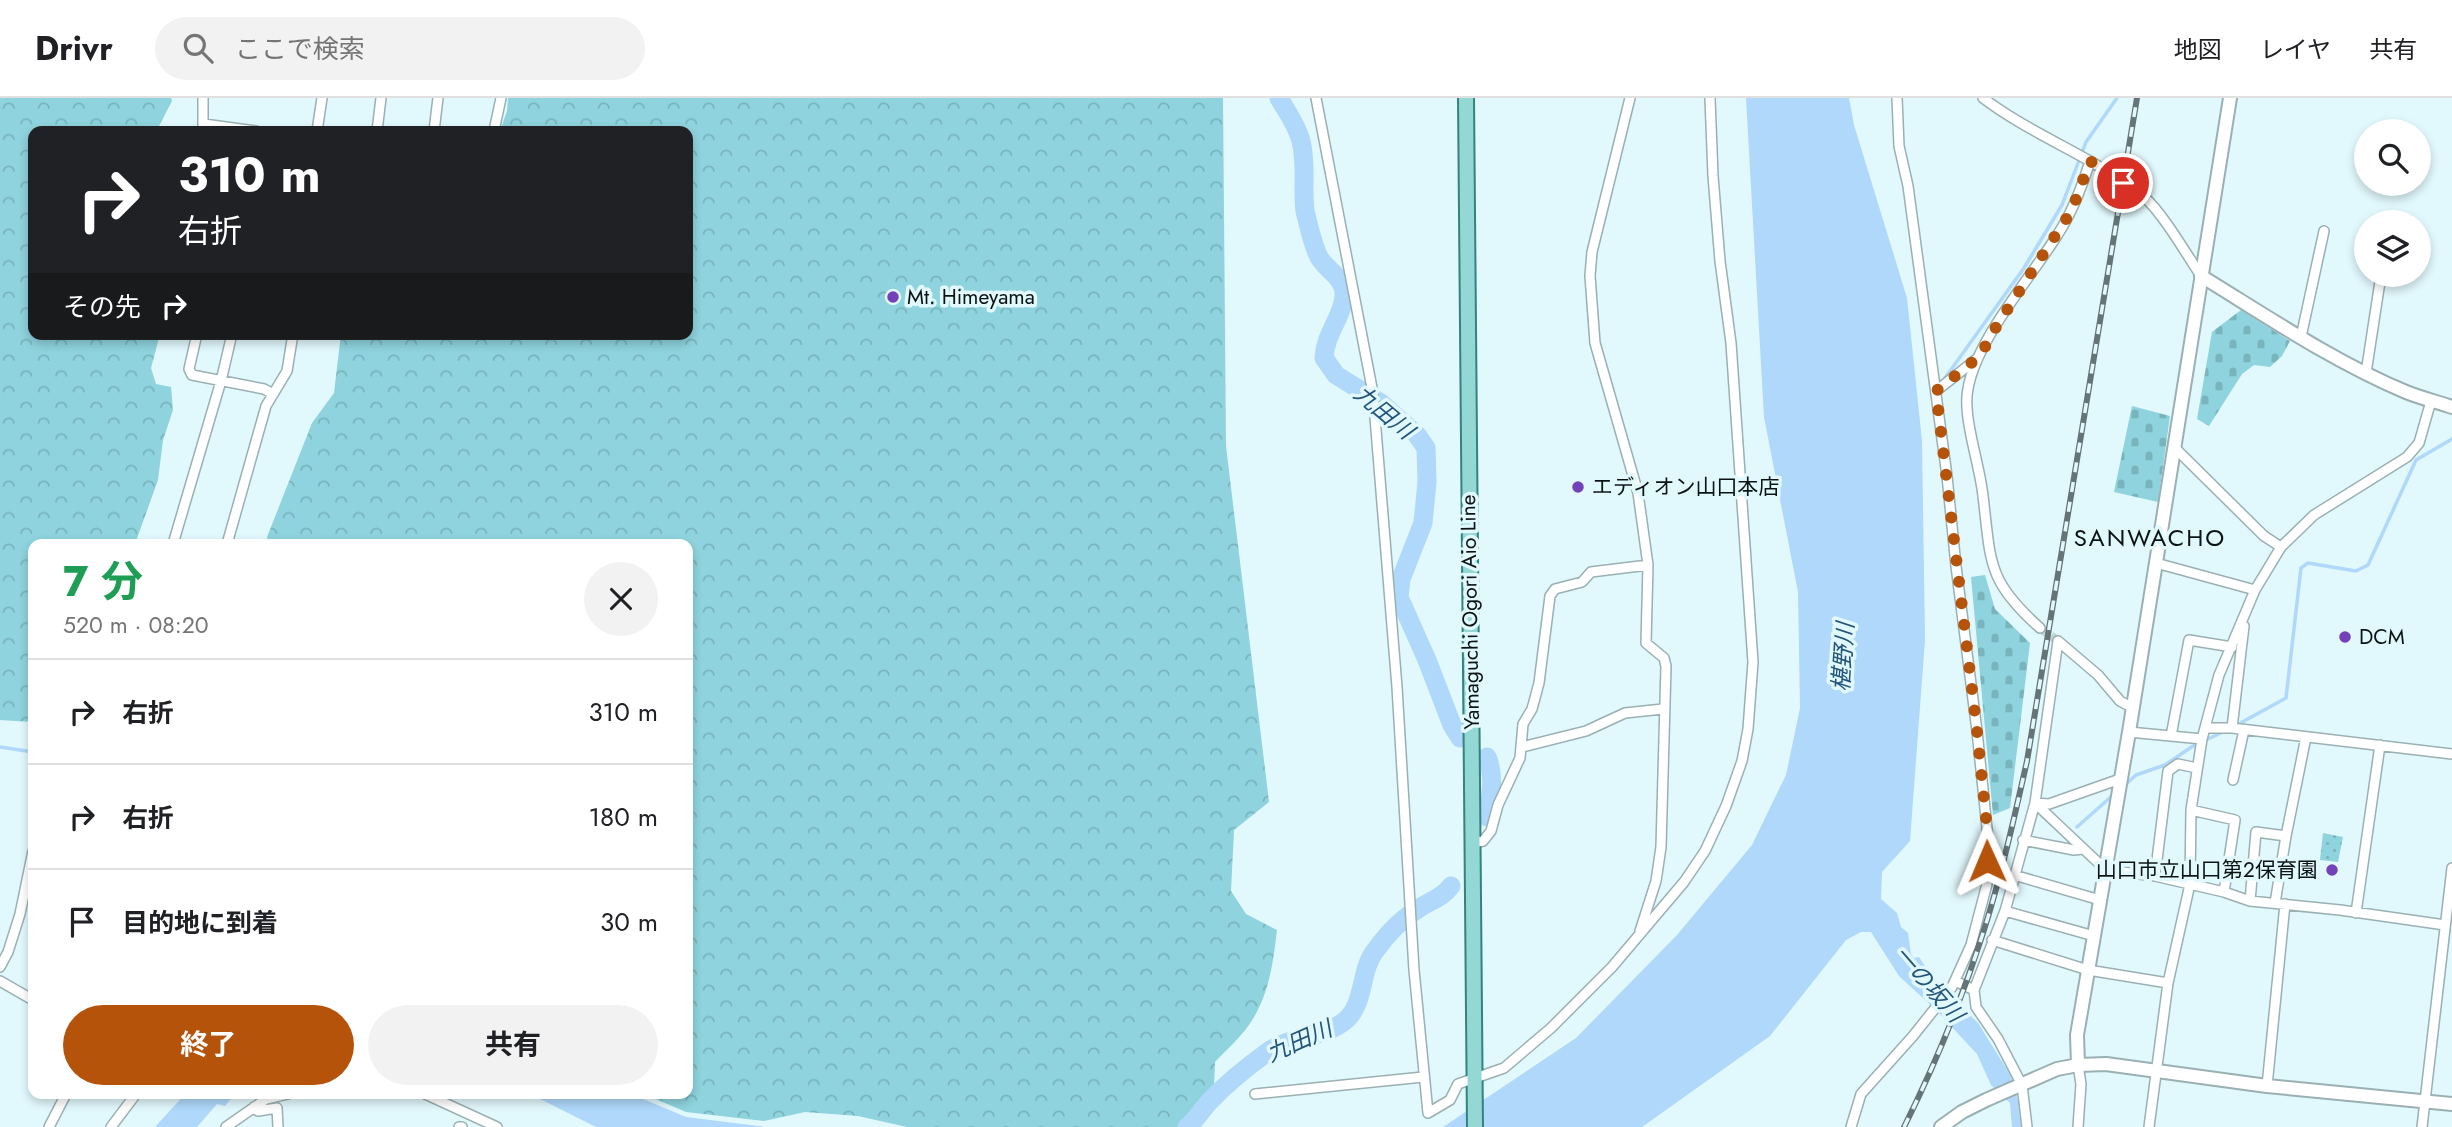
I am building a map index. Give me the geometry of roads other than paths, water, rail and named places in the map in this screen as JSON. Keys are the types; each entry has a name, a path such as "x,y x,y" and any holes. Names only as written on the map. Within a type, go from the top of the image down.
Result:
{"main road":[{"name":"Yamaguchi Ogori Aio Line","path":"1466,98 1475,1127"}],"street":[{"path":"203,98 204,126"},
{"path":"318,126 322,98"},
{"path":"378,126 381,98"},
{"path":"435,126 438,98"},
{"path":"495,126 501,98"},
{"path":"1316,98 1373,393 1397,687 1414,970 1428,1113 1450,1100 1458,1084 1474,1082 1504,1068 1612,967 1684,882 1726,806 1742,761 1753,662 1731,343 1720,261 1713,176 1710,98"},
{"path":"1630,98 1592,252 1590,276 1595,343 1638,493 1648,565 1646,643 1664,658 1666,666 1661,847 1656,881 1639,936"},
{"path":"1851,1127 1861,1094 1913,1037 1954,984 1971,946 1987,884 1988,838 1936,391 1908,186 1899,146 1897,98"},
{"path":"1983,98 2026,127 2090,161 2146,198 2201,276 2366,373 2409,393 2452,407"},
{"path":"2078,1127 2081,1084 2077,1035 2133,708 2230,98"},
{"path":"2040,628 2009,598 1994,572 1967,397 1980,356 2072,210 2090,161"},
{"path":"2301,337 2324,231"},
{"path":"2366,373 2379,287"},
{"path":"196,340 189,369 192,374 264,389 273,394"},
{"path":"174,539 231,340"},
{"path":"228,539 266,406 287,371 292,340"},
{"path":"1936,391 1980,356"},
{"path":"2149,1127 2168,983 2190,884 2191,810 2210,703 2255,590 2281,547 2326,507 2407,457 2419,443 2431,401"},
{"path":"2174,447 2264,536 2281,547"},
{"path":"2156,563 2255,590"},
{"path":"1474,843 1483,841 1491,831 1498,805 1520,758 1523,724 1536,696 1550,596 1555,589 1582,582 1591,572 1648,565"},
{"path":"2232,728 2245,613"},
{"path":"2171,736 2189,640 2232,647"},
{"path":"2027,1127 2021,1086 1998,1039 1976,1007 1974,990 2005,911 2035,803 2058,641 2098,675 2120,701 2133,708"},
{"path":"1522,747 1586,731 1625,713 1663,709"},
{"path":"2205,728 2232,728 2452,754"},
{"path":"2233,780 2244,730"},
{"path":"2129,732 2202,739"},
{"path":"2267,1086 2286,836 2306,737"},
{"path":"2356,913 2380,745"},
{"path":"2155,876 2168,771 2178,764 2197,768"},
{"path":"2035,803 2049,804 2120,779"},
{"path":"2035,803 2106,870 2155,876 2250,901 2445,926"},
{"path":"2191,810 2235,820 2224,892"},
{"path":"2250,901 2256,832 2286,836"},
{"path":"2023,840 2074,850 2083,849"},
{"path":"2422,1127 2452,868"},
{"path":"0,967 20,914 28,875"},
{"path":"2014,875 2100,900"},
{"path":"2005,911 2094,936"},
{"path":"1992,940 2088,970 2168,983"},
{"path":"0,981 28,997"},
{"path":"1954,984 1974,990"},
{"path":"1941,1127 1986,1100 2057,1069 2078,1065 2106,1064 2267,1086 2452,1104"},
{"path":"1255,1094 1423,1077"},
{"path":"49,1127 63,1099"},
{"path":"111,1127 132,1099"},
{"path":"226,1127 266,1099"},
{"path":"436,1099 497,1127"},
{"path":"254,1107 258,1111 277,1108 278,1127"}],"water":[{"path":"1746,98 1849,98 1854,125 1907,298 1922,441 1925,640 1910,841 1882,872 1881,899 1897,913 1901,927 1908,933 1911,954 1914,958 1919,957 1932,977 1978,1023 2011,1076 2021,1127 2012,1127 2010,1103 1991,1085 1977,1054 1937,1011 1899,976 1871,932 1861,932 1846,940 1770,1036 1642,1127 1443,1127 1576,1038 1677,935 1752,845 1786,775 1800,708 1798,592 1764,417"},
{"path":"180,1099 231,1099 225,1106 217,1104 197,1127 155,1127"},
{"path":"540,1099 643,1099 686,1117 765,1127 596,1127"}],"waterway":[{"name":"九田川","path":"1279,98 1301,141 1305,211 1315,248 1320,259 1338,278 1344,290 1343,305 1327,341 1324,358 1336,375 1381,403 1417,435 1426,448 1427,482 1423,523 1401,579 1399,597 1452,725 1460,738"},
{"path":"1945,378 2024,268 2062,205 2086,142 2117,98"},
{"path":"2235,726 2286,698 2301,568 2308,563 2356,571 2368,565 2416,460 2452,439"},
{"path":"2125,785 2136,775 2165,765 2193,746 2225,731"},
{"path":"0,747 28,751"},
{"name":"九田川","path":"1487,757 1492,779 1487,817"},
{"path":"2077,827 2113,795"},
{"name":"九田川","path":"1187,1127 1222,1089 1269,1051 1288,1042 1329,1030 1347,1019 1357,1004 1370,959 1380,945 1408,916 1441,896 1451,886"}],"tunnel":[{"path":"2040,628 2058,641"}],"railway":[{"path":"1904,1127 1947,1032 1975,958 1996,891 2027,761 2137,98"}],"place":[{"name":"Mt. Himeyama","path":"893,297"},
{"name":"エディオン山口本店","path":"1578,487"},
{"name":"DCM","path":"2345,637"},
{"name":"山口市立山口第２保育園","path":"2332,870"}],"district":[{"name":"SANWACHO","path":"2150,537"}],"water label":[{"name":"椹野川","path":"1843,657"},
{"name":"一の坂川","path":"1929,984"}]}
